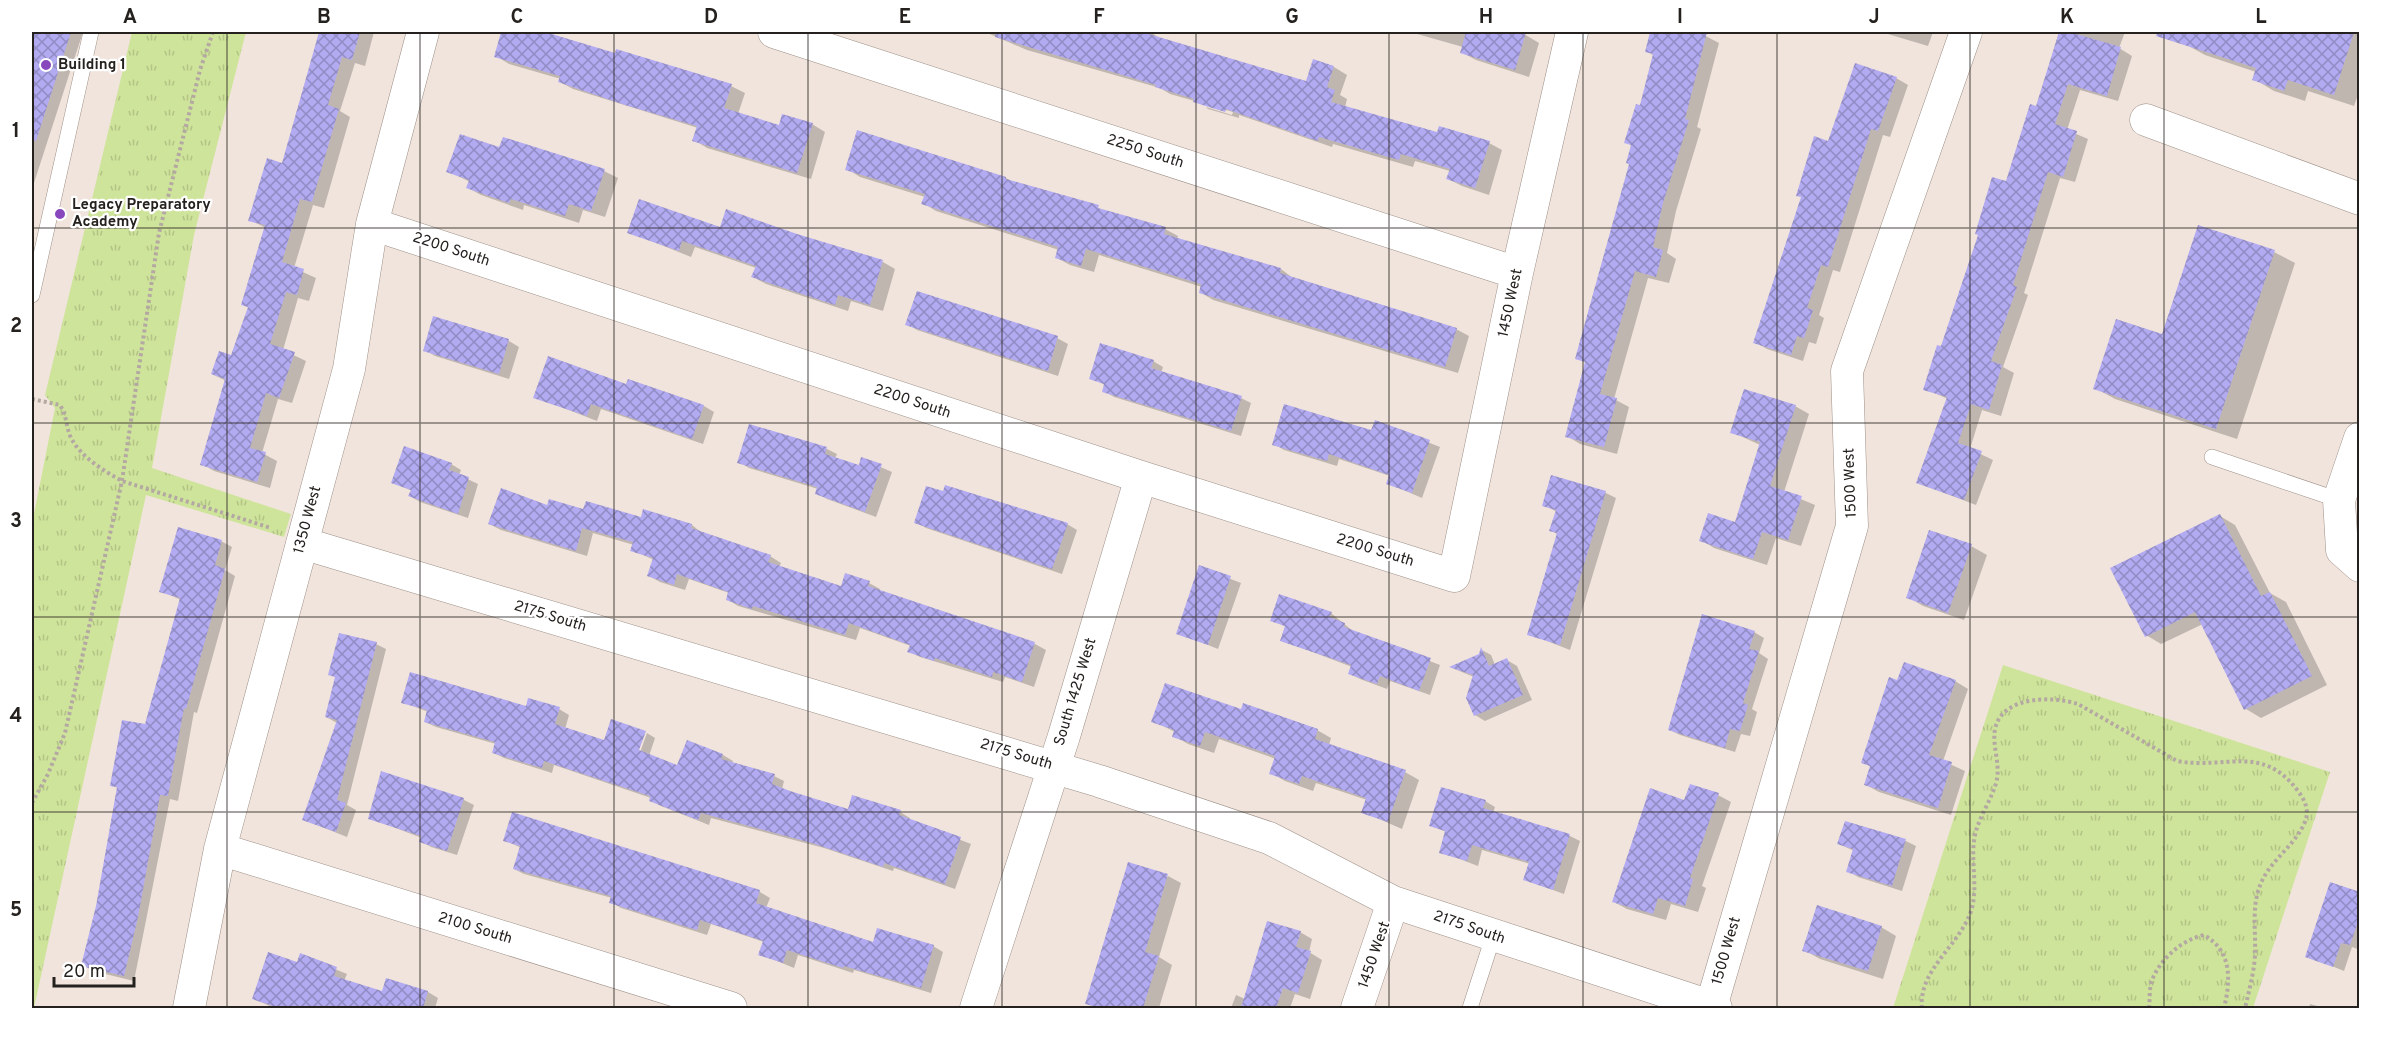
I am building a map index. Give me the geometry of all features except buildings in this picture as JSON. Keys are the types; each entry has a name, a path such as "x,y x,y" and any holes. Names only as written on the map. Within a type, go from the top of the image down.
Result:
{"street":[{"name":"1350 West","path":"189,1008 220,849 349,369 372,224 423,32"},
{"name":"2250 South","path":"774,32 1517,273"},
{"name":"1450 West","path":"1454,576 1517,273 1572,32"},
{"name":"1500 West","path":"1713,1008 1852,526 1847,371 1966,32"},
{"path":"2146,120 2360,199"},
{"name":"2200 South","path":"372,224 1141,477 1454,576"},
{"path":"2360,438 2339,500 2342,550 2360,566"},
{"name":"South 1425 West","path":"976,1008 1141,477"},
{"name":"2175 South","path":"302,543 1053,766 1269,838 1393,902 1713,1008"},
{"name":"2100 South","path":"220,849 731,1008"},
{"name":"1450 West","path":"1357,1008 1393,902"}],"lane":[{"path":"32,295 91,32"},
{"path":"2212,457 2339,500"},
{"path":"1470,1008 1493,937"}],"path":[{"path":"32,803 48,774 65,733 122,481 159,233 200,70 213,32"},
{"path":"32,399 60,405 70,436 78,449 104,471 122,481 271,528"},
{"path":"1922,1008 1921,998 1928,979 1966,924 1972,909 1975,890 1976,832 1996,779 1995,728 2005,712 2043,698 2063,699 2078,704 2177,761 2192,764 2252,760 2271,767 2287,777 2303,799 2308,813 2305,823 2298,835 2268,870 2260,884 2253,927 2255,955 2245,1008"},
{"path":"2149,1008 2151,981 2168,956 2191,938 2204,936 2217,943 2224,955 2228,990 2224,1008"}],"green space":[{"path":"132,32 246,32 194,235 152,468 291,514 284,537 146,495 34,1008 32,1008 32,524 55,408 45,395"},
{"path":"2003,665 2330,772 2253,1008 1893,1008"}],"place":[{"name":"Building 1","path":"46,65"},
{"name":"Legacy Preparatory Academy","path":"60,214"}]}
